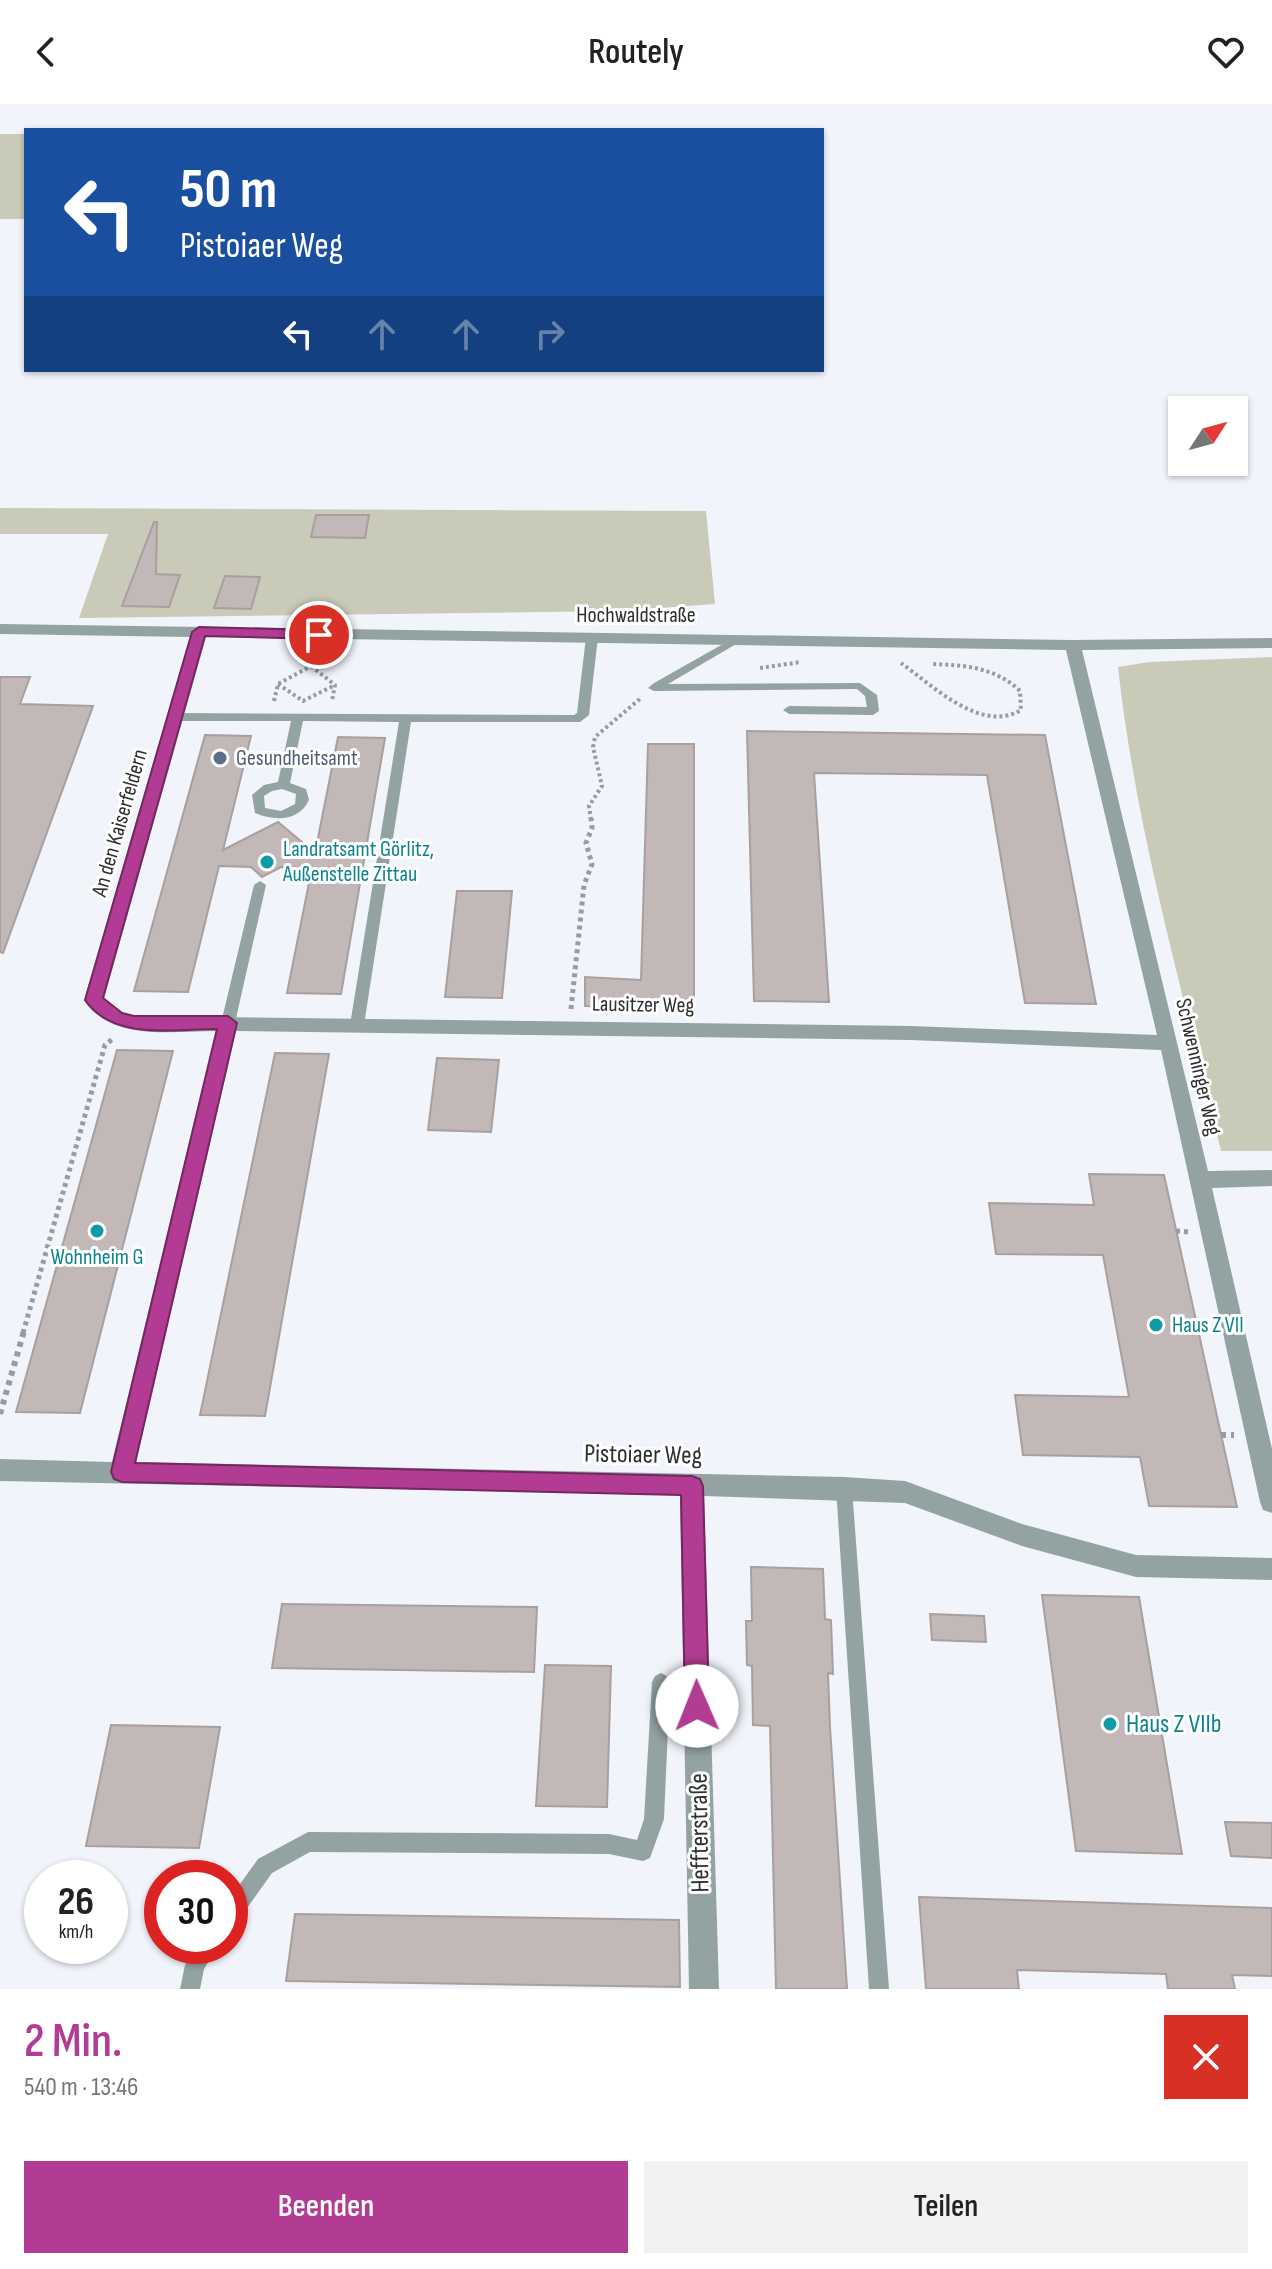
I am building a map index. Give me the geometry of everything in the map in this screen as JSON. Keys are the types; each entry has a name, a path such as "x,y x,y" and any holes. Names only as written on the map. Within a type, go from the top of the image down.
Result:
{"street":[{"name":"Hochwaldstraße","path":"0,629 1073,645 1272,643"},
{"name":"An den Kaiserfeldern","path":"125,1021 94,1000 199,632"},
{"name":"Schwenninger Weg","path":"1073,645 1169,1043 1272,1502"},
{"name":"Lausitzer Weg","path":"125,1021 894,1033 1169,1043"},
{"path":"122,1472 228,1023"},
{"path":"1199,1180 1272,1178"},
{"name":"Pistoiaer Weg","path":"0,1470 844,1488 905,1492 1022,1535 1136,1566 1272,1569"},
{"name":"Heffterstraße","path":"692,1486 704,1989"}],"lane":[{"path":"176,717 576,719 583,715 592,637"},
{"path":"654,688 739,638"},
{"path":"654,688 860,686 871,695 873,711 789,710"},
{"path":"283,785 298,718"},
{"path":"357,1025 405,720"},
{"path":"228,1023 260,885"},
{"path":"844,1488 879,1989"},
{"path":"248,1890 265,1866 308,1842 609,1844 643,1851 654,1819 661,1682"},
{"path":"190,1989 196,1964"}],"path":[{"path":"270,719 278,684 311,666 319,635"},
{"path":"715,686 750,670 807,661"},
{"path":"888,662 985,669 1013,683 1020,691 1021,710 1007,719 994,719 975,712 901,663"},
{"path":"311,666 335,685"},
{"path":"278,684 303,701 335,685"},
{"path":"328,719 335,685"},
{"path":"569,1028 584,885 592,864 586,843 592,828 589,806 602,786 593,747 595,737 654,688"},
{"path":"0,1414 105,1045 125,1021"},
{"path":"1176,1231 1190,1232"}],"green space":[{"path":"0,134 24,134 24,219 0,219"},
{"path":"0,508 706,511 715,604 619,611 79,618 108,534 0,534"},
{"path":"1272,657 1272,1151 1221,1151 1148,850 1118,667 1149,662"}],"building":[{"path":"316,515 369,515 365,538 311,537"},
{"path":"154,522 157,522 156,574 180,575 169,607 122,606"},
{"path":"225,576 260,577 251,609 214,608"},
{"path":"0,677 30,677 20,704 93,706 3,953 0,952"},
{"path":"747,731 1045,735 1096,1004 1025,1003 987,775 814,773 829,1002 754,1001"},
{"name":"Landratsamt Görlitz, Außenstelle Zittau","path":"205,735 251,736 223,850 278,822 315,853 338,737 385,738 341,994 287,993 312,868 281,867 262,877 251,867 219,866 188,992 134,991"},
{"path":"648,744 694,744 694,1000 650,999 650,1008 585,1006 585,977 641,980"},
{"path":"457,891 512,891 502,998 445,997"},
{"name":"Wohnheim G","path":"117,1050 173,1051 80,1413 16,1412"},
{"path":"275,1053 329,1054 265,1416 200,1415"},
{"path":"437,1058 499,1060 491,1132 428,1130"},
{"name":"Haus Z VII","path":"1089,1174 1164,1175 1237,1507 1149,1506 1140,1457 1023,1455 1015,1395 1129,1397 1103,1255 996,1254 989,1203 1094,1205"},
{"path":"751,1567 823,1569 825,1619 831,1620 833,1674 828,1673 830,1727 847,1989 776,1989 770,1726 753,1725 752,1666 747,1665 746,1621 752,1621"},
{"name":"Haus Z VIIb","path":"1042,1595 1139,1597 1182,1854 1076,1851"},
{"path":"282,1604 537,1607 534,1672 272,1668"},
{"path":"930,1614 984,1616 986,1642 932,1640"},
{"path":"545,1665 611,1666 607,1807 536,1806"},
{"path":"111,1725 220,1727 199,1848 86,1846"},
{"path":"1225,1822 1272,1823 1272,1858 1231,1856"},
{"path":"919,1897 1272,1908 1272,1976 1232,1975 1235,1989 1168,1989 1166,1974 1017,1970 1019,1989 926,1989"},
{"path":"295,1914 679,1920 680,1987 286,1981"}],"place":[{"name":"Gesundheitsamt","path":"220,758"},
{"name":"Landratsamt Görlitz, Außenstelle Zittau","path":"267,862"},
{"name":"Wohnheim G","path":"97,1231"},
{"name":"Haus Z VII","path":"1156,1325"},
{"name":"Haus Z VIIb","path":"1110,1724"}],"route":[{"path":"319,635 199,632 94,1000 116,1019 134,1023 228,1023 122,1472 692,1486 697,1706"}]}
